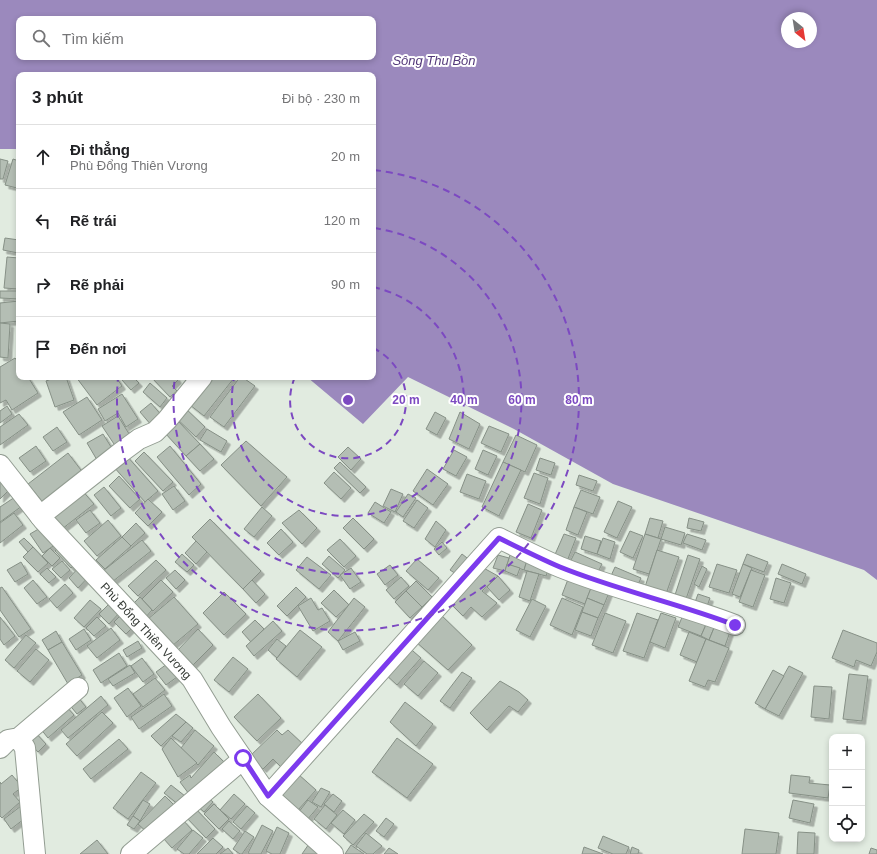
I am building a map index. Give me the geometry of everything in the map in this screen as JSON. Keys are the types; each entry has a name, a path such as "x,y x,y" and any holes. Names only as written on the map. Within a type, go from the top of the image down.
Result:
{"street":[{"path":"40,516 139,439 155,432 167,420 200,380"},
{"name":"Phù Đổng Thiên Vương","path":"0,465 40,516 192,679 221,727 268,796 333,854"},
{"path":"268,796 499,538 560,567 648,598 735,625"},
{"path":"0,748 8,740 19,738 78,688"},
{"path":"19,738 25,748 35,854"},
{"path":"131,854 243,758"}],"water":[{"name":"Sông Thu Bồn","path":"0,0 877,0 877,580 864,570 613,484 514,429 408,377 363,424 311,380 376,380 376,72 16,72 16,149 0,149"}],"building":[{"path":"0,159 8,161 3,179 0,179"},
{"path":"13,159 16,160 16,188 5,185"},
{"path":"5,238 16,240 16,253 3,250"},
{"path":"7,257 16,258 16,289 4,288"},
{"path":"0,291 16,291 16,299 0,298"},
{"path":"16,301 16,321 0,323 0,303"},
{"path":"0,323 10,324 8,358 0,357"},
{"path":"15,358 16,380 30,380 38,393 12,410 6,400 0,403 0,367"},
{"path":"67,380 74,400 55,407 46,381"},
{"path":"78,380 118,380 122,386 97,405"},
{"path":"122,380 136,380 139,383 131,390"},
{"path":"154,380 178,380 172,386 177,391 170,397"},
{"path":"202,380 232,380 204,416 185,401"},
{"path":"238,380 246,380 255,386 224,427 210,417"},
{"path":"150,383 167,398 160,407 143,392"},
{"path":"122,394 138,419 126,427 118,413 105,421 98,409"},
{"path":"87,397 102,420 79,435 63,412"},
{"path":"151,403 163,417 152,426 140,412"},
{"path":"7,406 12,414 0,423 0,411"},
{"path":"183,406 205,427 196,437 173,415"},
{"path":"435,412 446,418 437,435 426,429"},
{"path":"460,412 480,424 469,449 449,439"},
{"path":"19,414 28,425 0,445 0,427"},
{"path":"118,416 131,437 116,447 102,426"},
{"path":"178,421 200,444 186,456 165,433"},
{"path":"489,426 509,434 501,452 481,443"},
{"path":"57,427 67,442 53,451 43,437"},
{"path":"207,429 227,441 221,452 200,440"},
{"path":"103,434 113,450 97,460 87,443"},
{"path":"516,435 537,445 525,472 503,462"},
{"path":"246,441 287,477 261,506 221,465"},
{"path":"200,444 214,459 200,471 186,456"},
{"path":"36,446 46,461 30,472 19,458"},
{"path":"170,446 201,484 189,495 157,457"},
{"path":"348,447 361,459 351,470 338,457"},
{"path":"454,450 467,457 456,476 443,469"},
{"path":"483,450 497,456 488,475 475,469"},
{"path":"144,452 173,482 163,491 135,461"},
{"path":"68,453 84,474 45,505 28,484"},
{"path":"126,455 158,491 145,502 113,466"},
{"path":"540,458 555,463 551,475 536,470"},
{"path":"340,462 366,487 360,493 334,468"},
{"path":"503,462 521,470 499,516 482,507"},
{"path":"427,469 448,484 433,505 413,491"},
{"path":"334,472 351,488 341,499 324,483"},
{"path":"534,473 548,478 540,504 524,498"},
{"path":"467,474 486,481 479,499 460,492"},
{"path":"579,475 597,481 593,491 576,485"},
{"path":"119,476 140,499 130,508 109,486"},
{"path":"0,477 11,488 0,499"},
{"path":"174,486 185,501 173,510 162,494"},
{"path":"104,487 121,508 111,516 94,495"},
{"path":"80,488 94,504 62,529 49,513"},
{"path":"391,489 403,494 395,512 383,506"},
{"path":"581,490 600,497 593,514 574,507"},
{"path":"408,494 416,498 403,517 396,512"},
{"path":"15,497 22,506 0,522 0,507"},
{"path":"148,499 162,512 148,526 135,513"},
{"path":"417,500 428,508 414,528 403,521"},
{"path":"618,501 632,507 617,538 604,532"},
{"path":"375,502 391,512 384,523 368,513"},
{"path":"528,504 542,510 531,538 516,532"},
{"path":"262,507 272,516 254,537 244,529"},
{"path":"574,507 587,512 578,535 566,530"},
{"path":"90,510 100,523 86,533 76,520"},
{"path":"299,510 317,528 302,544 282,523"},
{"path":"14,513 23,525 0,543 0,523"},
{"path":"353,518 374,539 364,549 343,528"},
{"path":"650,518 663,521 658,538 645,534"},
{"path":"689,518 704,522 701,531 687,528"},
{"path":"210,519 261,571 243,589 192,537"},
{"path":"108,520 121,536 97,556 84,541"},
{"path":"436,521 446,530 435,547 425,539"},
{"path":"136,523 145,533 131,546 122,537"},
{"path":"47,524 59,542 43,553 30,534"},
{"path":"665,527 685,533 681,545 661,539"},
{"path":"281,529 293,542 279,555 267,543"},
{"path":"630,531 643,536 633,558 620,552"},
{"path":"564,534 576,538 566,564 553,559"},
{"path":"645,534 661,539 649,574 633,569"},
{"path":"687,534 706,540 702,550 683,543"},
{"path":"585,536 601,541 597,554 581,549"},
{"path":"122,537 131,546 105,569 96,560"},
{"path":"24,538 33,547 28,552 19,542"},
{"path":"603,538 615,542 610,559 597,554"},
{"path":"340,539 356,556 344,567 327,550"},
{"path":"142,540 151,551 112,582 103,571"},
{"path":"196,541 207,552 196,564 185,553"},
{"path":"442,542 447,548 439,555 434,549"},
{"path":"62,544 78,561 71,568 55,551"},
{"path":"33,547 48,563 38,572 23,557"},
{"path":"50,548 60,558 52,566 42,556"},
{"path":"657,550 679,557 666,594 645,587"},
{"path":"511,552 528,557 524,570 507,564"},
{"path":"575,552 602,564 595,578 568,566"},
{"path":"182,554 194,565 187,572 175,562"},
{"path":"462,554 471,561 459,576 450,570"},
{"path":"747,554 768,562 764,572 743,564"},
{"path":"498,555 509,558 505,571 493,568"},
{"path":"688,555 700,559 686,599 675,595"},
{"path":"329,556 345,570 338,578 322,564"},
{"path":"307,557 331,575 319,589 296,570"},
{"path":"528,557 550,565 546,576 524,570"},
{"path":"417,559 439,578 428,590 406,571"},
{"path":"156,560 166,570 138,596 128,586"},
{"path":"62,561 70,570 61,578 52,569"},
{"path":"21,562 28,574 15,582 7,570"},
{"path":"507,564 520,568 517,576 505,571"},
{"path":"717,564 737,570 729,593 709,587"},
{"path":"743,564 752,568 740,597 732,594"},
{"path":"782,564 806,574 802,584 778,574"},
{"path":"81,565 92,573 78,588 69,578"},
{"path":"390,565 398,575 385,585 377,574"},
{"path":"480,566 498,576 482,591 497,603 482,617 471,607 463,616 447,600"},
{"path":"702,566 707,569 699,587 694,584"},
{"path":"615,567 641,578 636,589 610,578"},
{"path":"47,568 56,577 49,583 40,574"},
{"path":"351,568 361,582 350,589 340,575"},
{"path":"175,570 185,580 176,589 166,578"},
{"path":"751,570 765,575 753,607 739,602"},
{"path":"527,571 539,574 530,601 519,597"},
{"path":"570,574 593,583 585,604 562,595"},
{"path":"498,576 510,590 499,600 487,587"},
{"path":"401,577 409,586 394,599 386,590"},
{"path":"776,578 791,583 784,603 770,599"},
{"path":"33,580 47,597 37,604 24,588"},
{"path":"161,580 173,592 153,611 142,599"},
{"path":"252,580 265,594 256,603 243,589"},
{"path":"416,581 432,597 422,607 406,591"},
{"path":"593,583 610,590 604,605 587,598"},
{"path":"65,584 73,593 57,608 49,599"},
{"path":"2,587 31,629 19,637 0,610 0,588"},
{"path":"296,587 306,597 287,616 277,606"},
{"path":"334,590 349,605 336,617 321,603"},
{"path":"406,591 422,607 410,618 395,602"},
{"path":"224,592 246,614 224,635 203,613"},
{"path":"698,594 710,598 706,609 694,605"},
{"path":"140,597 152,610 145,618 132,605"},
{"path":"174,597 198,624 172,646 148,619"},
{"path":"311,598 318,610 322,608 330,621 313,631 298,606"},
{"path":"354,598 365,607 338,641 328,632"},
{"path":"562,598 583,607 572,635 550,625"},
{"path":"587,598 604,605 598,618 582,612"},
{"path":"532,599 546,606 530,637 516,630"},
{"path":"90,600 101,609 84,627 74,618"},
{"path":"113,600 122,610 109,624 99,614"},
{"path":"685,610 708,620 701,636 678,627"},
{"path":"438,612 472,645 448,670 415,641"},
{"path":"582,612 598,618 591,636 575,630"},
{"path":"605,613 626,621 613,653 592,645"},
{"path":"637,613 658,620 644,658 623,651"},
{"path":"661,613 676,618 665,648 650,642"},
{"path":"121,615 134,626 126,634 114,622"},
{"path":"0,617 15,636 4,645 0,639"},
{"path":"97,617 106,626 94,636 86,628"},
{"path":"255,620 264,629 251,642 242,632"},
{"path":"708,620 716,623 709,640 701,636"},
{"path":"273,621 282,631 254,656 246,646"},
{"path":"716,623 731,629 725,646 709,640"},
{"path":"111,628 120,640 97,658 87,646"},
{"path":"84,629 91,640 76,650 69,639"},
{"path":"198,629 213,645 192,666 177,651"},
{"path":"300,630 322,647 297,677 276,659"},
{"path":"843,630 877,643 877,652 871,666 856,660 854,667 832,658"},
{"path":"56,631 62,642 48,650 42,640"},
{"path":"355,632 360,641 343,650 338,641"},
{"path":"689,632 706,639 697,662 680,655"},
{"path":"26,635 36,643 14,668 5,660"},
{"path":"277,639 286,646 277,658 268,650"},
{"path":"706,639 729,648 715,682 708,680 705,687 689,681"},
{"path":"138,641 142,648 127,657 123,650"},
{"path":"62,642 82,675 68,684 48,650"},
{"path":"406,645 421,658 397,685 383,672"},
{"path":"36,649 49,660 30,682 17,671"},
{"path":"119,653 127,666 101,683 93,670"},
{"path":"233,657 248,669 229,692 214,680"},
{"path":"142,658 154,674 143,682 131,666"},
{"path":"424,661 438,673 418,696 404,684"},
{"path":"167,664 177,677 166,685 156,672"},
{"path":"130,665 135,673 113,686 108,679"},
{"path":"789,666 803,673 779,716 765,709"},
{"path":"773,670 784,676 765,709 755,703"},
{"path":"462,672 472,678 450,708 440,701"},
{"path":"849,674 868,676 862,721 843,719"},
{"path":"155,678 165,690 143,707 133,694"},
{"path":"500,681 519,692 528,700 518,712 509,706 487,730 470,713"},
{"path":"814,686 832,687 829,719 811,717"},
{"path":"128,688 141,706 127,717 114,698"},
{"path":"164,694 172,706 139,729 131,717"},
{"path":"258,694 281,718 257,741 234,717"},
{"path":"77,696 86,707 77,714 68,703"},
{"path":"101,696 108,705 68,738 61,730"},
{"path":"405,702 433,724 416,746 390,722"},
{"path":"66,706 74,715 48,738 40,728"},
{"path":"102,712 113,723 77,756 66,744"},
{"path":"176,714 186,722 161,746 151,736"},
{"path":"186,722 193,728 181,742 172,736"},
{"path":"195,730 214,746 198,765 181,748"},
{"path":"277,730 282,735 288,730 305,746 282,768 273,759 263,769 250,756"},
{"path":"34,731 46,744 38,752 26,739"},
{"path":"171,738 197,763 178,777 162,749"},
{"path":"397,738 433,764 407,798 372,772"},
{"path":"119,739 128,749 91,779 83,769"},
{"path":"214,752 228,766 192,798 180,782 190,775 191,778"},
{"path":"141,772 156,783 128,819 113,808"},
{"path":"298,774 316,790 298,810 280,794"},
{"path":"12,775 22,787 13,794 20,802 2,818 0,816 0,782 1,784"},
{"path":"791,775 810,777 809,783 829,785 828,798 789,793"},
{"path":"171,785 185,796 179,805 164,793"},
{"path":"321,788 330,792 321,807 312,802"},
{"path":"234,794 245,804 231,819 220,810"},
{"path":"333,794 342,801 334,812 324,804"},
{"path":"205,795 213,802 204,812 196,805"},
{"path":"165,796 175,806 149,834 138,824"},
{"path":"143,800 150,804 140,821 133,816"},
{"path":"308,800 318,807 307,820 298,813"},
{"path":"793,800 814,804 810,823 789,818"},
{"path":"214,804 229,819 219,829 204,814"},
{"path":"325,805 337,815 326,829 314,819"},
{"path":"21,806 28,816 11,829 4,819"},
{"path":"247,806 255,813 241,829 233,822"},
{"path":"194,807 215,829 206,838 185,816"},
{"path":"343,810 355,820 344,834 331,823"},
{"path":"364,814 374,822 353,845 343,836"},
{"path":"133,816 140,821 134,829 127,825"},
{"path":"386,818 394,824 384,837 376,831"},
{"path":"183,820 192,830 172,848 163,838"},
{"path":"229,821 240,831 233,839 222,829"},
{"path":"262,825 273,831 261,854 250,854 248,853"},
{"path":"277,827 289,833 280,854 272,854 266,851"},
{"path":"745,829 779,833 776,854 742,854"},
{"path":"193,830 203,838 189,854 184,854 177,849"},
{"path":"245,831 254,837 242,854 240,854 233,849"},
{"path":"798,832 815,833 814,854 797,854"},
{"path":"366,833 382,846 373,854 367,854 356,846"},
{"path":"603,836 629,847 626,854 613,854 598,848"},
{"path":"213,838 223,847 216,854 197,854"},
{"path":"97,840 108,854 80,854"},
{"path":"311,841 325,854 302,854"},
{"path":"351,845 364,854 345,854"},
{"path":"584,847 603,854 582,854"},
{"path":"632,847 639,850 638,854 630,854"},
{"path":"228,848 233,854 220,854"},
{"path":"389,848 398,854 384,854"},
{"path":"871,848 877,850 877,854 869,854"}],"route":[{"path":"243,758 268,796 499,538 560,567 648,598 735,625"}]}
